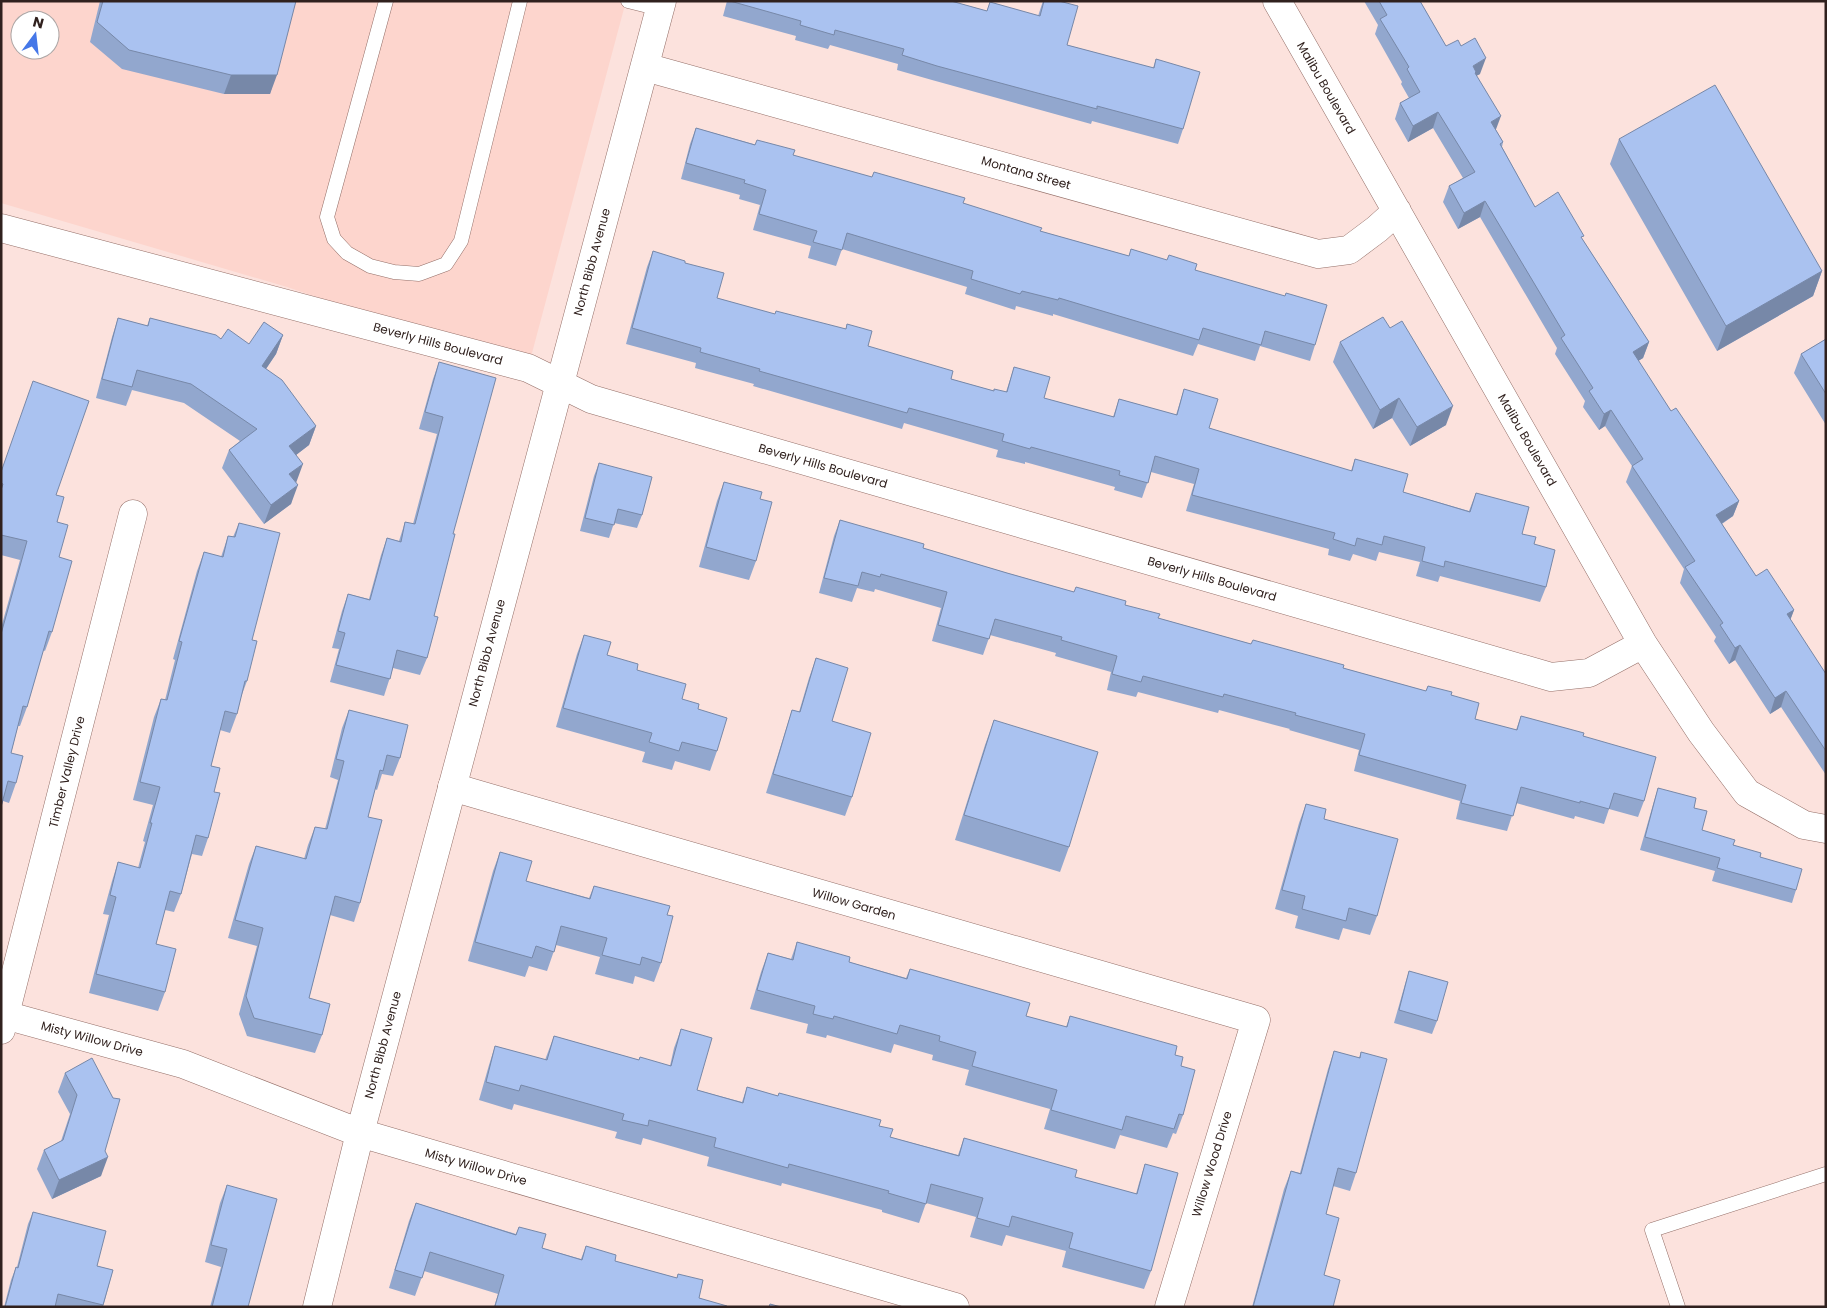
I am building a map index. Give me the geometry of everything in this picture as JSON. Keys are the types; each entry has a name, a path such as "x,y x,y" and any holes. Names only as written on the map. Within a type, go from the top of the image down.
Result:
{"street":[{"name":"Malibu Boulevard","path":"1277,1 1643,644 1701,732 1747,793 1804,825 1826,829"},
{"name":"North Bibb Avenue","path":"318,1307 360,1133 661,5"},
{"name":"Montana Street","path":"645,67 1318,254 1350,250 1396,211"},
{"name":"Beverly Hills Boulevard","path":"1,228 528,368 591,399 1551,677 1588,673 1643,644"},
{"name":"Timber Valley Drive","path":"2,1020 133,514"},
{"name":"Willow Garden","path":"452,788 1256,1020"},
{"name":"Misty Willow Drive","path":"2,1020 183,1064 360,1133 955,1307"},
{"name":"Willow Wood Drive","path":"1169,1307 1256,1020"}],"lane":[{"path":"386,1 327,217 334,239 347,253 370,266 394,272 419,274 446,264 461,240 520,1"},
{"path":"628,1 661,5"},
{"path":"1678,1307 1652,1230 1826,1174"}],"shaded area":[{"path":"1,1 626,1 528,368 287,287 1,203"}],"building":[{"path":"103,1 296,1 277,75 231,75 129,50 97,22"},
{"path":"730,1 951,1 987,11 990,2 1040,16 1044,1 1059,1 1078,6 1067,45 1154,68 1156,59 1200,72 1183,129 1097,106 1097,109 937,66 902,55 904,49 835,30 834,35 800,25 801,21"},
{"path":"1379,1 1420,1 1446,46 1458,40 1461,46 1475,38 1486,58 1473,66 1475,73 1501,116 1491,122 1503,142 1500,144 1535,207 1558,192 1584,236 1581,237 1649,342 1633,352 1671,411 1676,408 1739,501 1716,515 1756,576 1767,569 1794,610 1787,614 1826,674 1826,751 1786,691 1775,698 1740,645 1735,648 1720,625 1723,623 1685,567 1695,561 1632,466 1643,459 1611,410 1604,414 1589,391 1593,388 1561,338 1565,335 1485,201 1464,213 1449,186 1475,172 1438,112 1413,126 1400,103 1420,92 1407,69 1409,67 1380,19 1387,15"},
{"path":"1715,85 1822,271 1726,326 1619,139"},
{"path":"696,128 755,145 757,140 795,150 793,155 872,177 874,172 965,198 963,203 1042,228 1040,231 1129,256 1131,249 1167,260 1169,255 1197,264 1195,270 1285,296 1286,293 1327,305 1315,345 1265,331 1261,345 1203,328 1199,340 1059,298 1058,300 1022,291 1020,294 971,279 973,271 847,233 842,250 813,242 817,231 759,214 766,190 744,183 745,180 686,163"},
{"path":"653,251 685,261 685,263 724,273 717,298 775,314 776,311 846,329 847,324 872,331 868,346 953,371 951,379 994,391 994,389 1007,392 1014,367 1050,377 1044,398 1114,417 1119,399 1177,415 1184,389 1218,399 1209,428 1352,471 1355,459 1408,474 1403,492 1470,512 1476,493 1529,507 1522,534 1536,537 1534,544 1555,550 1546,587 1445,561 1444,567 1422,561 1425,547 1384,536 1382,545 1357,538 1355,546 1333,539 1335,533 1192,495 1199,469 1155,456 1148,483 1119,475 1120,471 1002,441 1004,434 909,408 907,413 759,371 760,369 700,352 701,348 632,328"},
{"path":"1383,317 1390,328 1402,321 1453,406 1417,427 1399,398 1380,410 1340,342"},
{"path":"118,318 148,326 150,318 216,335 221,339 228,329 249,344 264,322 283,335 262,366 282,380 316,426 289,446 303,464 289,474 298,485 271,505 229,450 257,429 191,384 137,370 132,387 102,379"},
{"path":"1826,339 1826,394 1801,354"},
{"path":"439,362 496,378 453,534 455,534 434,616 438,617 427,658 397,650 390,679 336,665 345,633 338,631 348,594 370,600 387,538 401,542 405,522 415,524 443,417 425,412"},
{"path":"33,381 89,401 56,495 64,497 57,522 68,525 59,557 72,561 52,632 49,631 27,707 23,706 11,753 23,756 16,783 8,781 1,807 1,634 27,541 1,535 1,490 3,484 1,483 1,472"},
{"path":"599,463 652,477 642,515 618,509 614,525 585,518"},
{"path":"724,482 762,492 760,499 772,502 756,561 706,547"},
{"path":"840,520 924,544 923,548 1074,592 1076,587 1126,601 1125,605 1160,614 1158,618 1251,644 1253,640 1344,665 1343,668 1426,691 1428,686 1452,692 1451,695 1479,703 1475,719 1517,730 1521,716 1584,733 1583,736 1656,757 1644,801 1614,793 1609,809 1521,787 1513,816 1461,803 1466,785 1359,755 1365,734 1224,694 1223,697 1143,676 1141,682 1112,674 1117,656 1061,640 1062,637 995,619 989,639 938,625 947,592 881,574 880,577 862,572 858,586 824,578"},
{"path":"239,523 280,533 252,640 257,641 247,681 245,681 237,714 225,711 211,766 220,768 214,792 220,793 208,838 196,835 181,894 170,891 156,944 176,949 165,992 96,974 116,897 110,895 118,862 140,868 152,823 150,823 160,787 140,782 161,699 167,700 182,642 179,641 204,552 223,557 228,536 235,537"},
{"path":"584,635 611,642 607,655 638,664 637,670 686,684 682,699 699,704 698,709 727,718 717,751 682,742 679,751 649,742 652,733 563,708"},
{"path":"816,658 848,668 832,721 871,733 852,797 773,774 792,710 800,712"},
{"path":"349,710 408,725 400,758 387,755 383,771 380,770 368,817 382,820 360,903 335,896 309,998 330,1004 322,1035 254,1018 246,996 263,928 235,920 256,846 306,859 315,827 327,829 344,761 336,759"},
{"path":"994,720 1098,752 1069,847 964,815"},
{"path":"1658,788 1696,798 1694,808 1707,811 1702,830 1735,840 1733,845 1761,853 1760,857 1802,869 1796,890 1717,868 1720,858 1645,837"},
{"path":"1306,804 1326,809 1324,819 1398,839 1377,916 1349,908 1346,921 1302,909 1305,896 1282,890"},
{"path":"500,852 532,861 526,881 590,899 594,886 670,906 667,915 673,916 661,963 642,957 640,965 602,955 607,938 561,926 554,952 536,946 532,958 475,942"},
{"path":"797,942 850,957 849,962 907,979 910,969 1030,1003 1026,1016 1067,1027 1070,1016 1177,1046 1175,1055 1183,1057 1181,1066 1195,1070 1183,1115 1179,1114 1174,1129 1126,1116 1122,1130 1051,1110 1057,1090 972,1066 976,1052 939,1041 940,1036 900,1025 897,1034 834,1016 833,1019 813,1014 815,1006 757,990 768,953 793,960"},
{"path":"1409,971 1448,982 1437,1021 1399,1010"},
{"path":"681,1029 712,1038 697,1090 743,1103 747,1087 778,1096 779,1093 881,1120 879,1126 893,1129 890,1137 959,1156 964,1138 1077,1170 1075,1177 1137,1194 1145,1164 1178,1173 1151,1271 1069,1248 1073,1233 1012,1216 1009,1227 977,1218 983,1198 931,1184 926,1204 888,1193 889,1191 789,1164 788,1168 714,1147 716,1138 649,1120 648,1126 622,1120 624,1114 521,1085 519,1091 486,1082 495,1046 547,1060 554,1036 639,1060 640,1057 671,1066"},
{"path":"1334,1051 1360,1058 1361,1052 1387,1059 1356,1173 1338,1168 1326,1214 1339,1218 1324,1275 1340,1280 1333,1307 1253,1307 1291,1171 1301,1174"},
{"path":"92,1058 113,1098 120,1099 105,1151 108,1157 59,1180 44,1150 63,1140 77,1095 65,1073"},
{"path":"227,1185 277,1199 248,1307 212,1307 227,1249 211,1245"},
{"path":"416,1203 516,1235 519,1227 546,1234 542,1248 582,1260 586,1246 616,1255 615,1261 677,1278 678,1274 703,1280 699,1298 727,1306 498,1307 495,1306 504,1275 430,1252 422,1278 395,1270"},
{"path":"33,1212 106,1231 97,1266 113,1270 103,1305 58,1294 55,1307 5,1307"},
{"path":"770,1304 781,1307 769,1307"}]}
